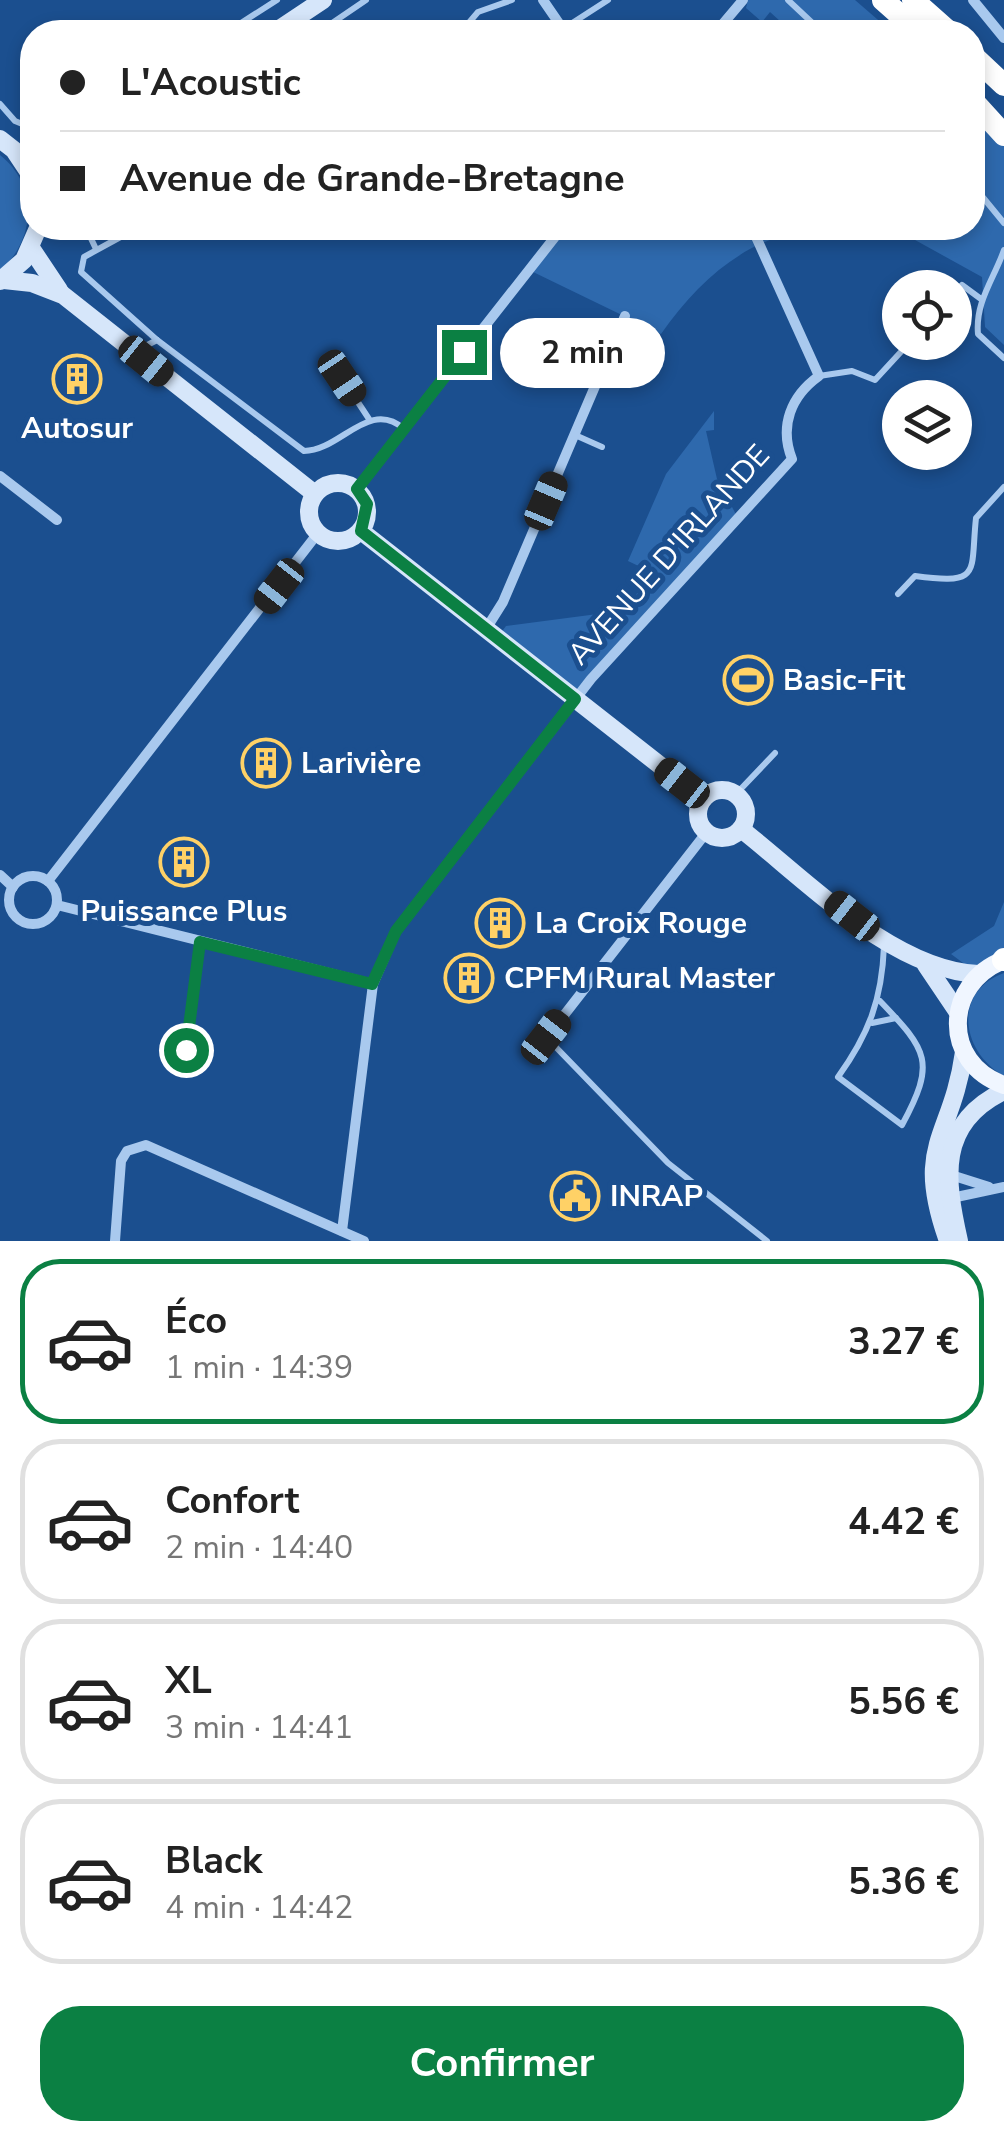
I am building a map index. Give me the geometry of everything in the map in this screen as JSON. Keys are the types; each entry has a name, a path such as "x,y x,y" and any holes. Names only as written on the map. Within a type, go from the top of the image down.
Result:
{"highway":[{"path":"872,0 891,20"},
{"path":"883,0 906,20"},
{"path":"913,0 936,20"},
{"path":"985,67 1004,85"},
{"path":"985,94 1004,112"},
{"path":"985,114 1004,134"}],"main road":[{"path":"1004,959 978,974 958,1011 964,1052 979,1072 1004,1088"}],"street":[{"path":"293,20 323,0"},
{"path":"726,20 743,0"},
{"path":"973,0 1004,38"},
{"path":"2,280 34,240"},
{"path":"357,489 553,240"},
{"path":"757,240 819,376"},
{"path":"31,248 62,295"},
{"path":"2,280 32,283 62,295 315,494"},
{"path":"486,629 503,602 624,316"},
{"name":"AVENUE D'IRLANDE","path":"342,1231 372,984 396,931 575,699 788,467 792,459 787,445 787,418 798,393 819,376"},
{"path":"0,476 57,520"},
{"path":"330,484 357,489 367,504 361,531 345,541 318,534 309,518 315,494 330,484"},
{"path":"361,531 702,799"},
{"path":"48,880 318,534"},
{"path":"722,790 736,794 745,807 741,828 728,838 706,833 698,820 702,799 722,790"},
{"path":"741,828 884,940 926,965 978,974"},
{"path":"546,1037 706,833"},
{"path":"0,875 13,887"},
{"path":"29,876 48,880 56,892 56,905 42,922 20,920 10,909 13,887 29,876"},
{"path":"56,905 372,984"},
{"path":"196,1067 186,1050 200,942"},
{"path":"926,965 958,1011"},
{"path":"948,1241 940,1196 938,1133 959,1088 964,1052"},
{"path":"940,1174 970,1112 1004,1088"},
{"path":"115,1241 121,1161 127,1151 146,1145 364,1241"},
{"path":"940,1174 990,1188"},
{"path":"940,1196 1004,1187"},
{"path":"940,1196 959,1241"}],"lane":[{"path":"247,20 277,0"},
{"path":"336,20 366,0"},
{"path":"472,20 478,12 512,0"},
{"path":"580,20 608,0"},
{"path":"788,0 809,20"},
{"path":"0,104 20,124"},
{"path":"985,200 1004,224"},
{"path":"91,240 96,250"},
{"path":"114,240 96,250 80,267 157,340 304,451 330,445 369,419 394,420 404,429"},
{"path":"1004,250 981,299 978,334 1004,358"},
{"path":"972,293 981,299"},
{"path":"134,352 157,340"},
{"path":"819,376 852,371 875,380 893,360"},
{"path":"342,378 369,419"},
{"path":"574,434 602,447"},
{"path":"898,594 916,576 952,581 967,574 975,564 976,518 1004,488"},
{"path":"736,794 775,753"},
{"path":"880,1001 916,1044 924,1065 924,1084 902,1125 838,1077 880,1001 884,940"},
{"path":"605,962 634,985"},
{"path":"871,1023 896,1018"},
{"path":"546,1037 668,1163 767,1241"}],"shaded area":[{"path":"748,0 855,0 878,20 779,20 770,12 760,20 746,8"},
{"path":"985,116 1004,133 1004,345 985,327 982,277 915,240 985,240"},
{"path":"0,155 20,179 22,240 0,271"},
{"path":"553,240 771,240 732,260 712,276 661,334 529,270"},
{"path":"714,411 714,430 706,431 717,479 739,520 575,699 497,638 506,626 628,610 649,571 628,561 666,474"},
{"path":"1004,902 1004,960 978,974 951,954 994,926"},
{"path":"1004,973 1004,1076 979,1053 968,1023 976,994"}],"place":[{"name":"Autosur","path":"77,379"},
{"name":"Basic-Fit","path":"748,680"},
{"name":"Larivière","path":"266,763"},
{"name":"Puissance Plus","path":"184,862"},
{"name":"La Croix Rouge","path":"500,923"},
{"name":"CPFM Rural Master","path":"469,978"},
{"name":"INRAP","path":"575,1196"}],"route":[{"path":"186,1050 200,942 372,984 396,931 575,699 361,531 368,514 367,504 357,489 464,352"}]}
